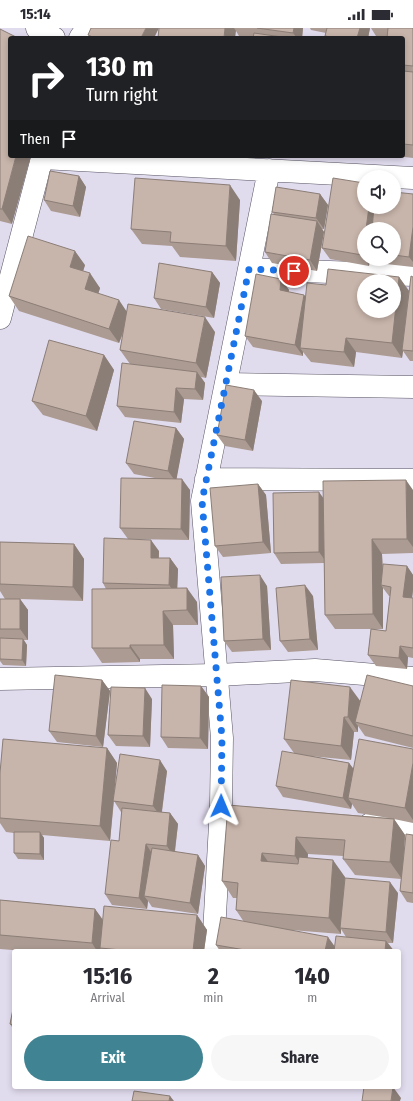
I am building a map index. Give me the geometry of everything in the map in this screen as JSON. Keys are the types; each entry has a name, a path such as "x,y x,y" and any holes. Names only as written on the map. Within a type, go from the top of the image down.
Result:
{"street":[{"path":"37,28 51,36"},
{"path":"0,318 42,158"},
{"path":"59,158 413,178"},
{"path":"213,949 221,806 222,738 202,501 269,170"},
{"path":"249,269 413,275"},
{"path":"226,384 413,387"},
{"path":"206,479 413,480"},
{"path":"0,679 217,675 315,670 413,678"},
{"path":"221,806 242,809"},
{"path":"353,822 413,829"}],"building":[{"path":"91,28 146,28 142,36 88,35"},
{"path":"159,28 225,28 224,36 158,36"},
{"path":"257,28 294,28 293,33"},
{"path":"327,28 360,28 358,36 325,36"},
{"path":"388,28 413,28 413,66 405,65 405,36 387,36"},
{"path":"0,29 14,36 8,36 8,158 15,158 2,209 0,209"},
{"path":"254,33 275,36 253,36"},
{"path":"405,71 413,72 413,145 405,144"},
{"path":"50,171 79,176 73,206 44,200"},
{"path":"135,178 230,185 226,246 170,242 171,232 131,229"},
{"path":"333,178 357,182 357,214 368,214 367,222 357,222 357,254 322,248"},
{"path":"276,187 320,194 316,218 272,212"},
{"path":"401,193 413,194 413,227 409,257 401,256 401,222 373,222 373,214 401,214"},
{"path":"271,214 317,221 310,260 265,252"},
{"path":"28,236 75,251 70,267 90,273 85,289 119,300 109,329 9,296"},
{"path":"159,263 212,272 206,307 154,298"},
{"path":"328,269 372,274 357,274 357,318 395,318 392,343 346,338 344,352 300,348 307,283 326,285"},
{"path":"256,274 281,279 280,290 304,295 295,345 245,336"},
{"path":"411,276 413,277 413,351 402,350"},
{"path":"128,304 205,317 196,363 120,350"},
{"path":"49,340 104,355 86,416 32,401"},
{"path":"122,363 197,372 195,389 176,388 174,412 117,406"},
{"path":"226,385 254,390 245,440 217,435"},
{"path":"134,421 176,428 168,471 126,463"},
{"path":"121,478 182,479 181,529 120,528"},
{"path":"406,480 407,539 372,539 373,614 325,615 323,481"},
{"path":"258,484 263,542 215,546 210,488"},
{"path":"319,492 319,552 274,553 273,493"},
{"path":"104,538 151,540 151,558 170,558 169,585 103,583"},
{"path":"0,542 74,544 73,587 0,584"},
{"path":"383,564 407,566 403,597 413,598 413,648 400,646 399,658 368,655 371,629 386,631 391,587 381,585"},
{"path":"260,575 263,639 224,641 221,577"},
{"path":"305,585 310,639 280,641 276,588"},
{"path":"187,588 187,610 163,611 164,645 130,645 130,648 92,648 92,589"},
{"path":"0,599 20,599 20,629 0,629"},
{"path":"0,638 23,639 22,660 0,659"},
{"path":"55,675 102,680 96,736 49,731"},
{"path":"367,675 413,686 413,736 355,722"},
{"path":"291,680 350,687 348,717 344,717 341,746 284,739"},
{"path":"162,685 201,686 200,738 161,737"},
{"path":"111,687 145,688 143,736 108,735"},
{"path":"3,739 107,748 100,826 0,818 0,773"},
{"path":"359,739 413,749 413,763 405,808 348,798"},
{"path":"282,751 349,763 343,798 276,786"},
{"path":"120,754 160,760 153,806 113,801"},
{"path":"228,805 394,819 390,862 343,859 345,840 296,837 295,856 262,853 261,861 298,864 299,857 333,860 329,918 236,910 238,883 222,881"},
{"path":"122,808 170,813 167,846 146,844 139,898 105,894 111,840 119,841"},
{"path":"14,832 40,832 40,854 14,853"},
{"path":"406,834 413,835 413,893 400,891"},
{"path":"152,848 198,855 190,903 144,896"},
{"path":"345,878 390,882 386,932 340,928"},
{"path":"0,900 95,909 92,943 0,935"},
{"path":"104,906 197,915 193,949 100,948"},
{"path":"221,917 328,937 325,949 239,949 216,945"},
{"path":"336,936 386,941 385,949 334,949"},
{"path":"12,1014 12,1024 10,1024"},
{"path":"364,1089 393,1089 391,1101 362,1101"},
{"path":"134,1091 170,1096 169,1101 132,1101"}],"route":[{"path":"221,806 222,738 202,501 249,269 294,271"}]}
